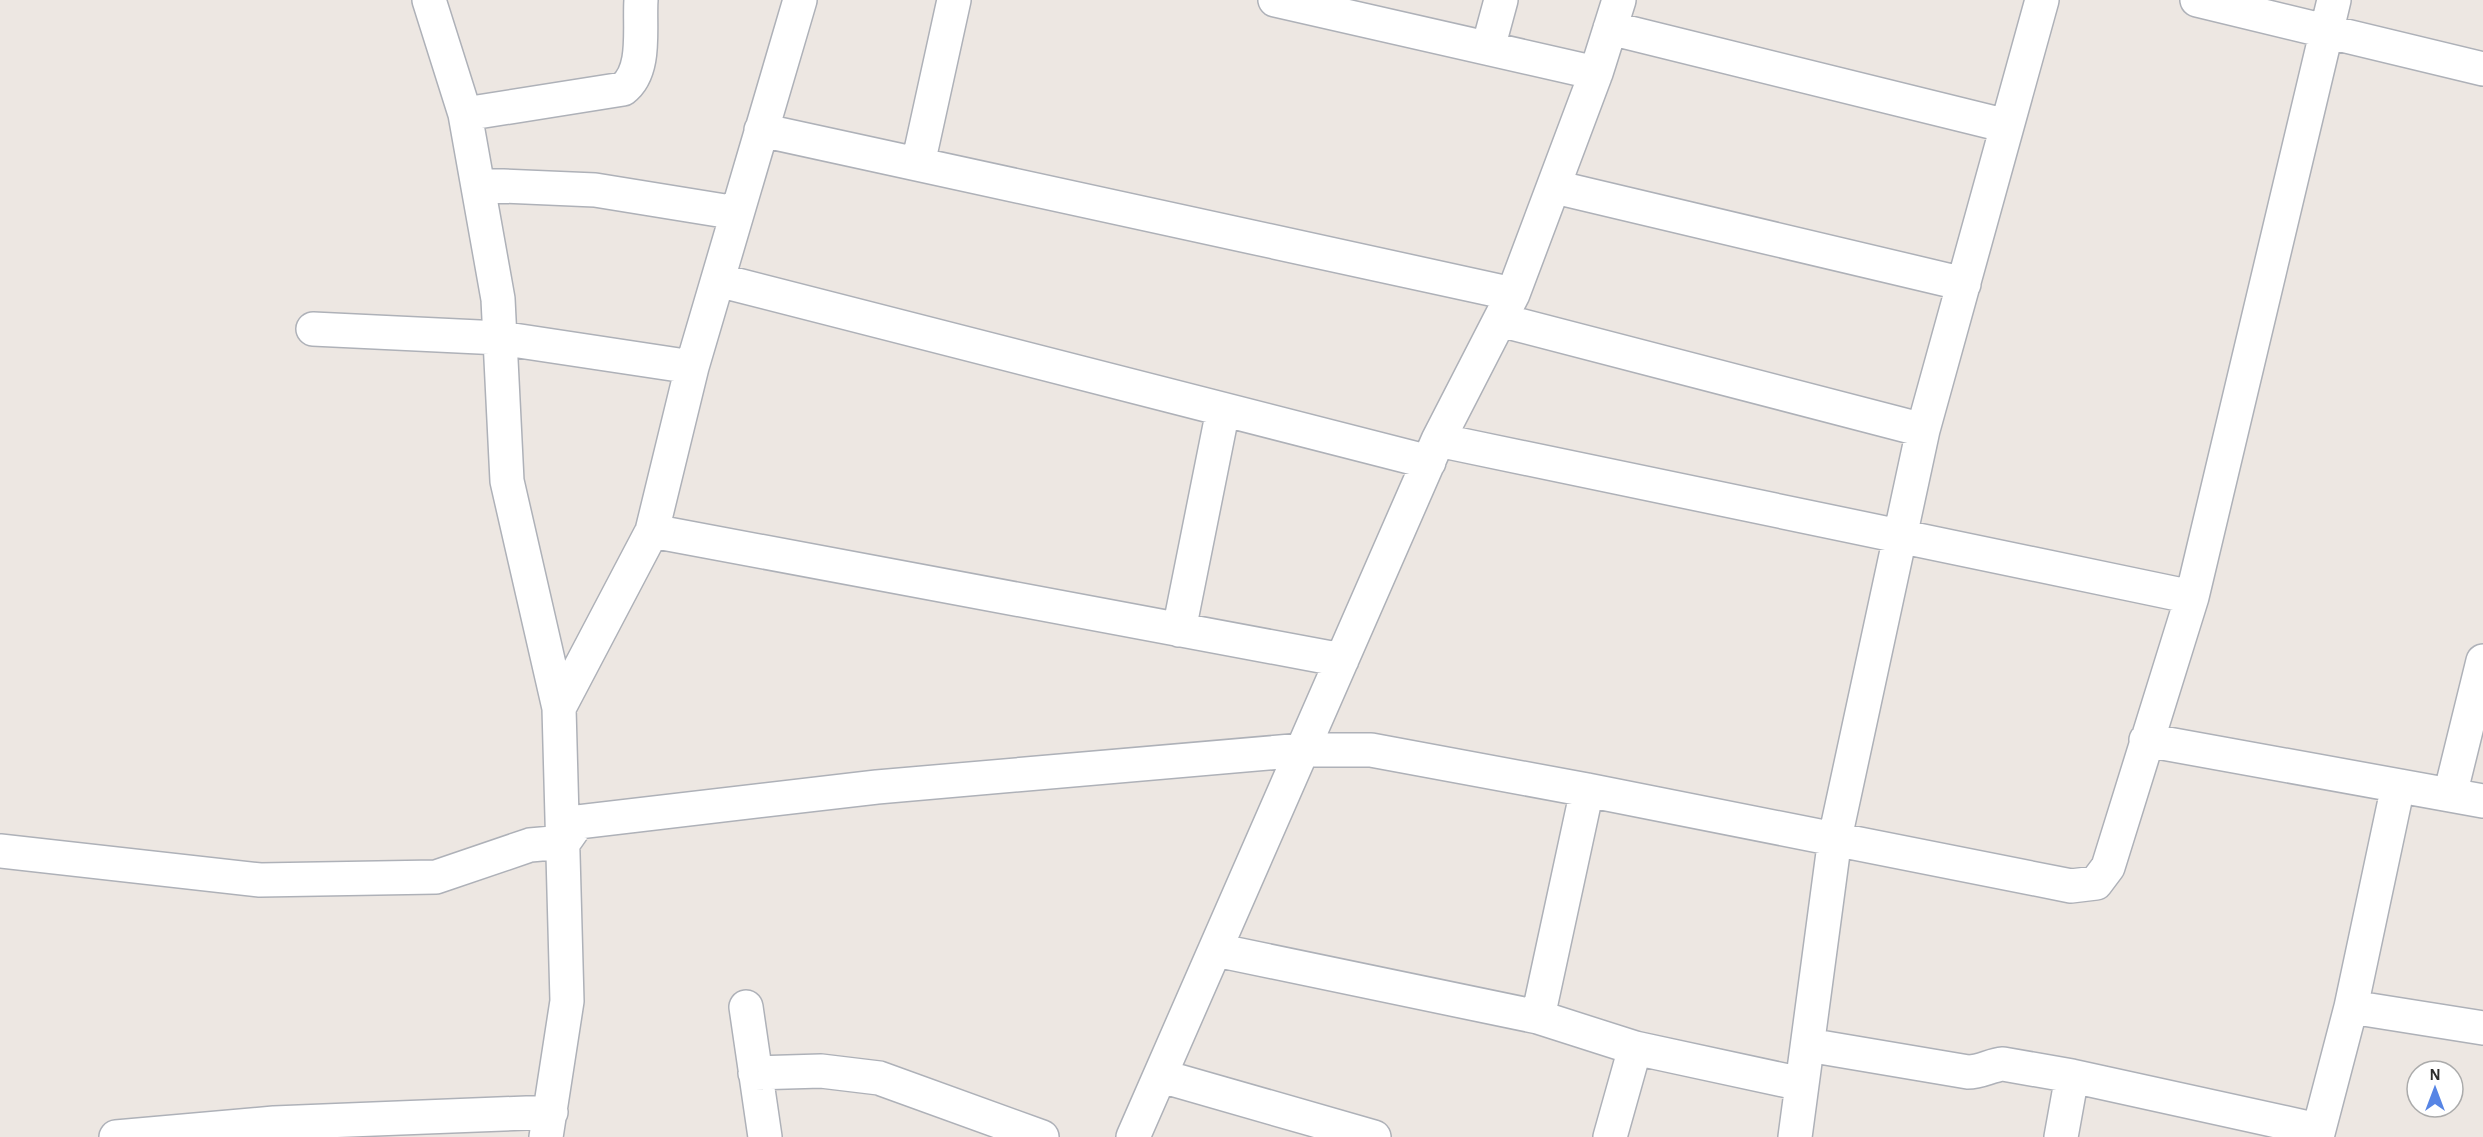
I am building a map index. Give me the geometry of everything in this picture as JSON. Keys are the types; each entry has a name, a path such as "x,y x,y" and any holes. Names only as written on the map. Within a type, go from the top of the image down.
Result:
{"street":[{"path":"116,1137 274,1123 549,1125 567,1001 559,708 507,481 498,299 465,114 429,0"},
{"path":"465,114 623,88 633,81 638,69 641,0"},
{"path":"559,708 652,531 692,367 800,0"},
{"path":"918,164 954,0"},
{"path":"1275,0 1596,73"},
{"path":"1488,48 1501,0"},
{"path":"1795,1137 1835,838 1923,430 2042,0"},
{"path":"2197,0 2483,69"},
{"path":"0,851 271,880 436,877 530,845 564,842 578,822 877,787 1303,750 1371,750 1835,838 2071,886 2096,884 2108,867 2192,597 2334,0"},
{"path":"1133,1137 1433,451 1507,307 1555,187 1596,73 1614,14 2007,126"},
{"path":"761,130 918,164 1507,307 1923,430"},
{"path":"478,185 596,190 737,213"},
{"path":"1555,187 1964,284"},
{"path":"718,280 1223,410 1433,451 1900,536 2192,597"},
{"path":"313,329 500,338 692,367"},
{"path":"1179,630 1223,410"},
{"path":"652,531 1342,660"},
{"path":"2450,795 2483,661"},
{"path":"2146,741 2483,801"},
{"path":"1808,1045 1968,1072 1979,1072 1993,1065 2003,1064 2072,1076 2318,1133 2351,1006 2398,786"},
{"path":"1538,1017 1587,790"},
{"path":"1216,950 1538,1017 1635,1048 1802,1084"},
{"path":"746,1006 765,1137"},
{"path":"2351,1006 2483,1028"},
{"path":"1610,1137 1635,1048"},
{"path":"755,1073 821,1071 879,1078 1042,1137"},
{"path":"1161,1076 1374,1137"},
{"path":"2061,1137 2072,1076"}]}
